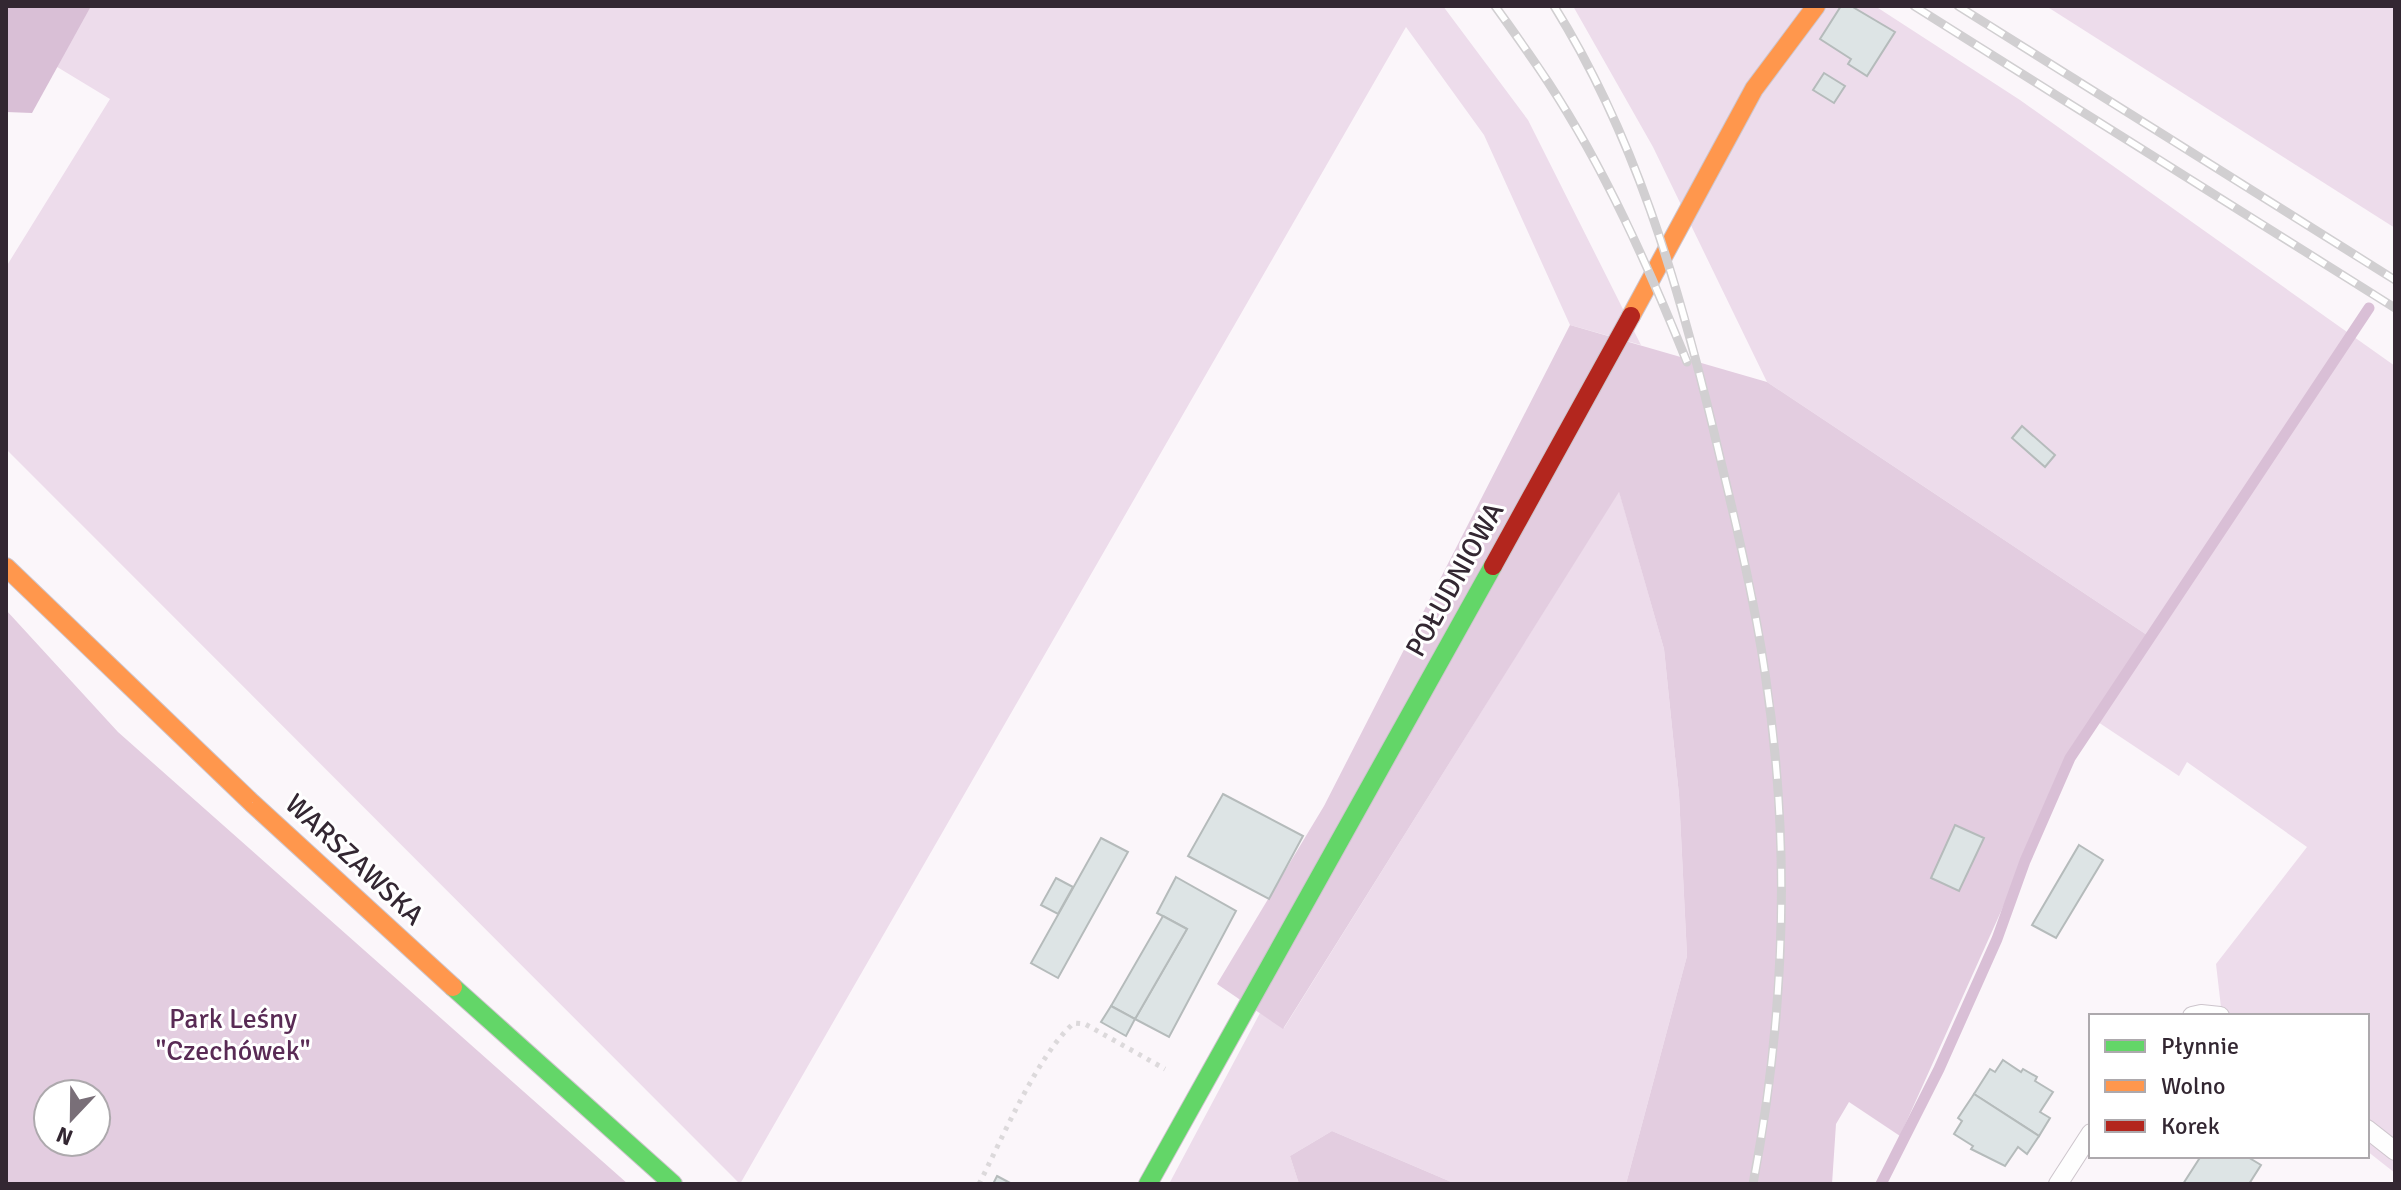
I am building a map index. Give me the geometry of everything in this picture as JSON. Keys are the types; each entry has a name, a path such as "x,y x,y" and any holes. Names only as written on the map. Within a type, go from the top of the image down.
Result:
{"street":[{"name":"POŁUDNIOWA","path":"1148,1184 1560,446 1754,89 1816,6"},
{"name":"WARSZAWSKA","path":"6,567 428,966 673,1184"}],"lane":[{"path":"2369,1131 2395,1151"},
{"path":"2058,1184 2089,1136"}],"path":[{"path":"979,1184 1052,1048 1060,1035 1074,1023 1085,1024 1199,1089"}],"shaded area":[{"path":"6,6 1443,6 1528,120 1641,345 1570,325 1484,135 1406,27 740,1184 6,449 6,267 110,99 6,36"},
{"path":"6,6 91,6 32,113 6,112"},
{"path":"1573,6 1875,6 2020,100 2395,366 2395,1173 2369,1153 2369,1014 2222,1014 2216,964 2307,847 2187,762 2179,776 2095,720 2150,637 1767,382 1653,147"},
{"path":"2046,6 2395,6 2395,228"},
{"path":"1619,491 1664,649 1679,795 1687,956 1626,1184 1456,1184 1332,1131 1290,1156 1299,1184 1169,1184 1260,1013 1284,1028"}],"green space":[{"path":"1570,325 1767,382 2150,637 2070,758 1900,1136 1849,1102 1836,1124 1832,1184 1626,1184 1687,956 1679,795 1664,649 1619,492 1283,1029 1217,984 1324,806"},
{"name":"Park Leśny \"Czechówek\"","path":"6,610 118,732 628,1184 6,1184"},
{"path":"1332,1131 1456,1184 1299,1184 1290,1156"}],"building":[{"path":"1841,6 1851,6 1895,32 1867,76 1848,64 1851,59 1820,39"},
{"path":"1824,73 1845,86 1834,103 1813,90"},
{"path":"2022,426 2055,455 2045,467 2012,438"},
{"path":"1223,794 1303,836 1269,899 1188,856"},
{"path":"1955,825 1984,838 1959,891 1931,878"},
{"path":"1101,838 1128,852 1058,978 1031,963"},
{"path":"2079,845 2103,860 2056,938 2032,925"},
{"path":"1176,877 1236,911 1169,1037 1135,1019 1187,929 1157,913"},
{"path":"1056,878 1073,887 1058,914 1041,905"},
{"path":"1163,916 1187,929 1135,1019 1111,1006"},
{"path":"1111,1006 1135,1019 1126,1036 1101,1022"},
{"path":"2003,1060 2021,1072 2023,1069 2037,1077 2035,1081 2053,1092 2040,1112 2050,1118 2039,1136 1974,1094 1990,1069 1995,1072"},
{"path":"1974,1094 2039,1136 2027,1154 2018,1147 2005,1166 1971,1149 1973,1146 1954,1134 1962,1121 1958,1118"},
{"path":"2200,1158 2249,1158 2261,1165 2249,1184 2183,1184"},
{"path":"997,1176 1012,1184 993,1184"}],"waterway":[{"path":"1881,1184 1939,1069 1997,939 2025,861 2070,758 2369,308"}],"railway":[{"path":"1495,6 1569,115 1607,184 1687,362"},
{"path":"1554,6 1608,106 1668,264 1713,428 1760,642 1779,801 1781,929 1772,1057 1753,1184"},
{"path":"1914,6 2395,308"},
{"path":"1958,6 2395,280"}],"traffic: fast":[{"path":"1148,1184 1493,566"},
{"path":"453,987 673,1184"}],"traffic: slow":[{"path":"1631,316 1754,89 1816,6"},
{"path":"6,567 252,803 453,987"}],"traffic: jam":[{"path":"1493,566 1631,316"}]}
